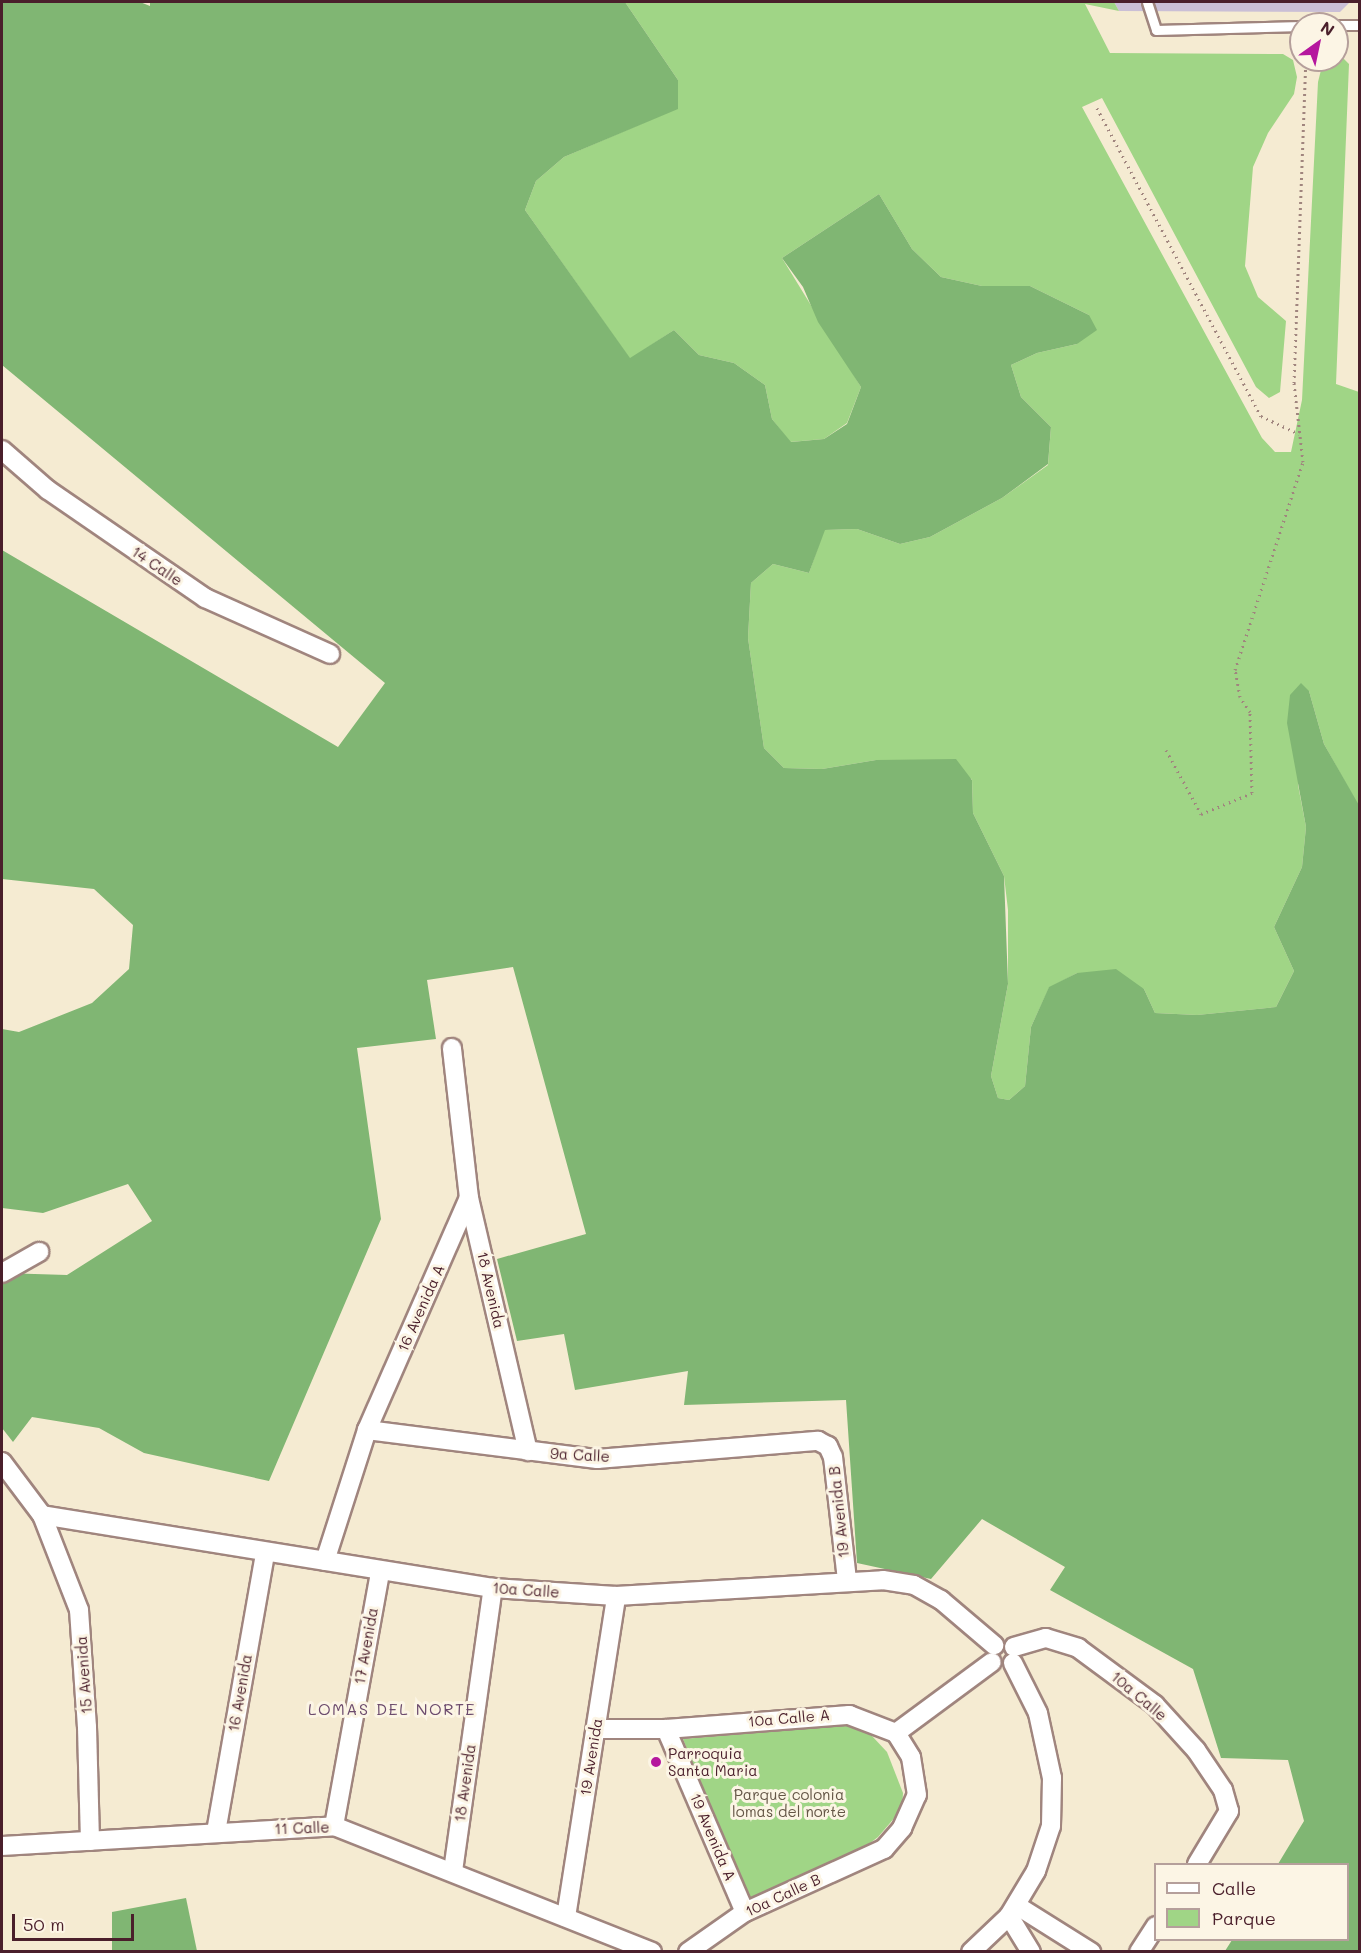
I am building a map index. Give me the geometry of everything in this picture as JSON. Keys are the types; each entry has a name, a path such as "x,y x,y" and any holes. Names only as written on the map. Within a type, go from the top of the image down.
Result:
{"street":[{"name":"14 Calle","path":"2,450 48,490 205,598 330,654"},
{"path":"452,1048 469,1198"},
{"name":"16 Avenida A","path":"325,1561 367,1430 469,1198"},
{"name":"18 Avenida","path":"469,1198 528,1451"},
{"path":"2,1273 39,1252"},
{"name":"9a Calle","path":"367,1430 597,1459 818,1441 828,1446"},
{"name":"19 Avenida B","path":"828,1446 833,1457 847,1579"},
{"name":"15 Avenida","path":"2,1462 42,1515 79,1610 87,1727 90,1841"},
{"name":"10a Calle","path":"42,1515 264,1554 325,1561 380,1572 493,1588 616,1596 847,1579 914,1585 941,1600 993,1654"},
{"name":"16 Avenida","path":"216,1832 264,1554"},
{"name":"17 Avenida","path":"334,1826 380,1572"},
{"name":"18 Avenida","path":"453,1871 493,1588"},
{"name":"19 Avenida","path":"566,1917 616,1596"},
{"name":"10a Calle","path":"1014,1655 1046,1638 1078,1648 1155,1705 1196,1750 1223,1790 1229,1811 1198,1863"},
{"path":"896,1733 993,1654 1001,1641 1014,1655 1038,1713 1053,1778 1051,1826 1036,1870 1013,1911 971,1952"},
{"name":"10a Calle A","path":"596,1729 666,1729 849,1715 896,1733"},
{"name":"19 Avenida A","path":"666,1729 745,1912"},
{"name":"10a Calle B","path":"688,1952 745,1912 884,1849 902,1828 917,1795 911,1757 896,1733"},
{"name":"11 Calle","path":"2,1846 334,1826 453,1871 652,1952"},
{"path":"1013,1911 1031,1952"},
{"path":"1013,1911 1091,1952"},
{"path":"1139,1952 1154,1928"}],"lane":[{"path":"1147,2 1156,30 1289,26"}],"path":[{"path":"1166,750 1201,814 1252,793 1250,712 1240,697 1235,670 1303,462 1294,383 1306,72"},
{"path":"1097,108 1261,416 1299,434"}],"shaded area":[{"path":"1114,2 1350,2 1340,12 1119,11"}],"green space":[{"path":"2,2 140,2 150,6 150,2 625,2 678,80 678,109 564,157 536,181 525,210 630,358 674,330 699,355 734,363 765,385 772,419 791,442 824,439 847,424 861,387 818,322 803,287 782,258 879,194 912,249 941,277 982,286 1030,286 1089,315 1097,330 1077,344 1037,353 1011,365 1021,397 1051,427 1048,464 1002,498 930,537 900,544 857,529 825,530 809,573 773,564 751,583 748,638 764,748 784,768 822,769 876,760 956,759 972,780 973,813 1004,876 1008,984 991,1076 998,1098 1009,1100 1025,1086 1031,1027 1049,987 1077,973 1116,969 1144,989 1155,1013 1197,1015 1276,1007 1294,971 1274,927 1302,867 1306,827 1287,723 1290,695 1301,683 1309,691 1324,744 1360,807 1359,1951 1225,1951 1231,1941 1349,1941 1349,1863 1279,1863 1304,1821 1288,1760 1221,1758 1193,1669 1050,1590 1065,1567 982,1519 931,1579 857,1563 846,1400 684,1405 688,1371 575,1390 564,1334 517,1341 497,1259 586,1234 513,967 427,980 436,1039 357,1048 381,1219 269,1481 144,1453 99,1428 32,1417 13,1442 2,1428 2,1273 67,1275 152,1221 128,1184 43,1213 2,1208 2,1029 19,1032 92,1003 129,969 133,925 94,889 2,879 2,550 338,747 385,683 2,365"},
{"path":"625,2 1114,2 1119,11 1085,4 1110,53 1283,54 1289,58 1289,72 1296,72 1297,77 1294,94 1268,133 1253,167 1245,266 1258,297 1286,321 1280,392 1269,398 1256,387 1102,98 1082,107 1262,438 1275,452 1291,452 1302,400 1318,82 1320,72 1349,72 1336,384 1359,392 1359,807 1324,744 1309,691 1298,785 1306,827 1302,867 1274,927 1294,971 1276,1007 1197,1015 1155,1013 1144,989 1077,973 1049,988 1031,1027 1025,1086 1009,1100 998,1098 991,1076 1008,984 1008,910 1004,876 973,813 972,779 876,760 822,769 784,768 764,748 748,638 751,583 773,564 809,573 824,530 857,529 900,544 930,537 1002,498 1048,465 1051,427 1021,397 1011,365 1037,353 1077,344 1089,315 1030,286 982,286 941,277 912,249 879,194 782,258 861,387 847,423 824,439 790,442 772,419 765,385 734,363 699,355 674,330 630,359 525,210 536,181 564,157 678,108 678,80"},
{"name":"Parque colonia lomas del norte","path":"852,1725 872,1736 887,1752 903,1793 902,1809 878,1837 857,1853 756,1898 745,1896 683,1739"},
{"path":"186,1898 197,1951 112,1951 112,1912"}],"place":[{"name":"Parroquia Santa Maria","path":"656,1762"}],"district":[{"name":"LOMAS DEL NORTE","path":"392,1709"}]}
